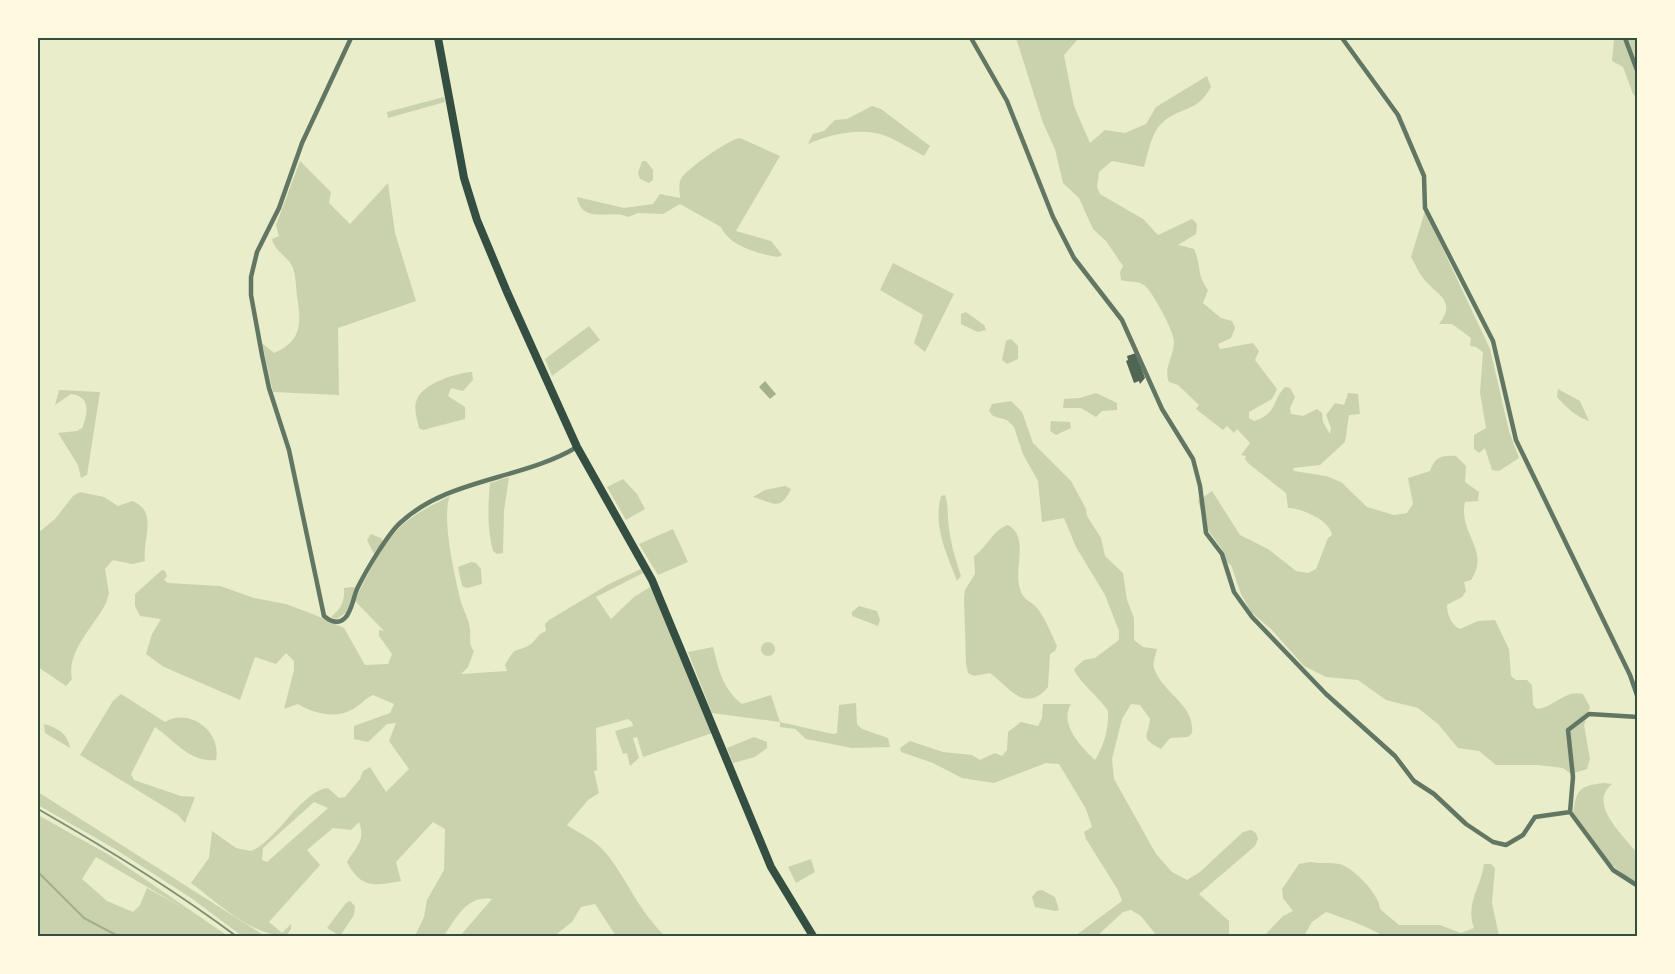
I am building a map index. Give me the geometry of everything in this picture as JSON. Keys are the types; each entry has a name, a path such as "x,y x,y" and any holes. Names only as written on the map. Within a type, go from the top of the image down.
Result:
{"main road":[{"path":"438,38 471,202 507,292 577,447 652,580 771,867 813,936"}],"street":[{"path":"351,38 302,143 279,208 257,252 251,276 251,295 269,388 289,450 324,616 331,621 339,622 345,618 358,586 392,532 413,513 455,490 549,462 577,447"},
{"path":"971,38 1007,100 1053,217 1070,249 1122,320 1162,409 1193,459 1200,486 1206,533 1222,554 1234,592 1251,617 1326,694 1395,756 1414,781 1434,794 1466,824 1493,842 1506,845 1515,841 1535,817 1570,813"},
{"path":"1342,38 1398,116 1424,176 1425,208 1492,340 1516,440 1630,675 1638,698"},
{"path":"1625,38 1638,73"},
{"path":"1638,717 1589,714 1568,730 1573,777 1570,813 1613,870 1638,886"}],"shaded area":[{"path":"1016,38 1079,38 1064,55 1074,106 1090,143 1105,130 1125,133 1146,124 1156,107 1207,76 1211,87 1200,102 1175,114 1158,127 1150,144 1144,167 1112,161 1099,172 1097,187 1100,194 1143,219 1158,235 1192,219 1197,224 1196,234 1178,245 1194,249 1202,279 1208,290 1203,303 1221,318 1232,321 1235,328 1231,338 1218,344 1220,349 1253,343 1259,351 1255,360 1277,389 1272,399 1249,412 1249,418 1254,421 1267,415 1285,387 1290,388 1295,397 1290,408 1291,414 1303,416 1317,409 1322,413 1323,422 1330,434 1331,428 1326,415 1335,403 1344,405 1348,393 1358,394 1360,414 1349,415 1345,442 1320,465 1293,468 1294,471 1326,476 1341,482 1367,507 1394,515 1407,513 1413,504 1408,478 1430,471 1436,460 1446,456 1456,456 1466,466 1465,482 1479,492 1478,501 1465,502 1464,513 1478,560 1471,580 1464,582 1466,591 1462,597 1447,605 1449,615 1454,625 1460,629 1478,621 1495,620 1509,649 1511,676 1516,680 1527,680 1532,685 1533,705 1537,709 1571,694 1583,694 1590,707 1584,725 1590,759 1587,769 1571,774 1563,768 1538,765 1496,765 1479,751 1458,748 1438,724 1418,708 1386,700 1358,680 1326,677 1304,666 1271,629 1251,612 1241,594 1231,565 1226,562 1222,549 1207,529 1198,501 1212,491 1240,535 1268,549 1296,571 1308,573 1316,569 1328,538 1332,535 1330,530 1326,524 1314,516 1288,508 1286,493 1249,464 1245,459 1246,456 1241,455 1250,443 1237,429 1234,433 1227,426 1223,430 1196,409 1199,405 1178,385 1169,382 1167,372 1174,342 1167,321 1157,302 1144,285 1121,280 1120,272 1123,266 1106,241 1093,229 1079,198 1063,183 1055,149 1043,123"},
{"path":"1614,38 1637,38 1637,65 1633,66 1637,77 1637,98 1633,94 1623,67 1612,61"},
{"path":"444,97 445,102 388,118 387,112"},
{"path":"872,106 881,109 930,146 924,156 896,140 877,133 857,132 836,135 808,144 813,134 824,131 835,120 847,119"},
{"path":"740,138 780,156 736,231 771,241 782,255 778,257 762,254 738,244 725,234 721,227 680,204 663,214 638,213 628,217 614,214 591,214 580,206 577,197 624,208 653,204 660,194 680,198 680,183 684,175 718,149"},
{"path":"300,161 331,192 329,203 350,224 388,183 395,233 416,301 338,328 339,395 273,392 262,343 274,353 290,343 298,330 299,314 294,271 272,239 279,236 276,225"},
{"path":"642,161 646,161 653,170 653,180 649,183 640,179 638,173"},
{"path":"1425,211 1490,349 1509,431 1519,458 1499,471 1492,470 1485,448 1479,453 1474,449 1474,435 1486,428 1480,393 1483,352 1470,346 1471,338 1452,324 1439,324 1446,309 1443,298 1421,276 1411,257"},
{"path":"893,263 954,294 925,352 914,343 923,315 880,290"},
{"path":"966,312 984,325 986,330 978,332 961,324 961,314"},
{"path":"589,326 600,340 552,376 545,359"},
{"path":"1011,339 1018,346 1018,359 1007,364 1002,360 1006,341"},
{"path":"472,372 473,380 463,391 451,388 448,396 465,407 465,419 423,430 419,428 415,406 421,393 441,380"},
{"path":"765,381 776,394 770,399 759,387"},
{"path":"1558,389 1580,401 1589,421 1564,405 1557,397"},
{"path":"59,390 100,392 87,475 81,478 78,465 58,433 77,431 82,428 86,417 85,402 77,395 71,394 55,405"},
{"path":"1096,393 1117,403 1117,410 1102,411 1096,417 1081,408 1063,408 1064,399 1080,398"},
{"path":"1011,401 1022,412 1033,443 1071,481 1086,509 1087,516 1101,538 1105,556 1123,573 1127,600 1134,618 1134,640 1143,647 1157,649 1154,666 1158,677 1183,706 1192,723 1192,733 1188,737 1170,738 1161,749 1146,737 1150,719 1140,705 1131,704 1122,719 1112,759 1114,779 1156,854 1172,872 1187,880 1200,872 1243,832 1251,830 1256,833 1258,839 1255,846 1199,894 1229,921 1229,936 1157,936 1141,916 1131,910 1123,912 1097,936 1075,936 1122,901 1118,890 1086,839 1084,832 1092,827 1086,809 1059,764 1046,763 994,783 962,778 933,763 901,752 900,748 910,741 943,752 972,755 980,760 995,753 1002,756 1007,750 1008,732 1021,722 1038,726 1042,718 1043,704 1071,704 1068,712 1069,727 1083,748 1095,760 1103,743 1108,724 1108,711 1074,669 1084,660 1095,658 1119,640 1119,631 1105,595 1076,547 1064,518 1042,522 1038,481 1023,454 1014,427 1007,420 993,416 989,411 992,404"},
{"path":"1051,421 1070,422 1071,428 1056,435 1050,431"},
{"path":"509,477 504,511 503,553 497,554 493,551 490,534 488,508 490,483"},
{"path":"623,479 637,494 645,509 626,520 607,487"},
{"path":"785,486 791,489 787,497 778,504 753,497 765,490"},
{"path":"80,492 104,497 118,506 132,501 145,512 148,526 145,561 132,564 113,560 105,569 109,593 106,603 77,649 71,669 72,679 66,686 38,667 38,533 55,519 73,496"},
{"path":"945,495 951,541 961,576 957,581 940,529 939,507 941,496"},
{"path":"450,496 447,518 450,548 455,578 469,626 470,643 474,651 468,667 461,674 507,671 505,665 512,654 531,644 546,631 545,624 549,620 609,584 641,569 643,573 596,597 611,619 634,597 650,587 656,598 712,733 643,757 637,737 633,738 639,758 630,766 627,753 623,754 615,731 633,726 632,722 628,719 596,728 597,770 594,771 599,793 588,800 567,825 601,847 647,915 665,936 616,936 595,904 581,907 572,922 554,936 460,936 492,899 483,899 463,909 444,936 415,936 424,917 427,900 444,870 445,829 433,822 396,862 401,881 384,884 370,884 363,881 352,871 347,862 361,839 359,822 351,830 333,828 307,850 320,865 269,922 282,933 291,924 291,929 286,936 273,935 248,925 191,883 209,858 212,831 236,848 251,851 261,846 299,806 318,791 328,788 339,798 345,797 360,779 363,771 370,767 386,792 409,769 389,741 396,723 387,724 368,742 354,739 354,726 390,713 394,704 373,695 353,709 340,714 318,713 298,704 284,709 294,670 294,661 286,653 276,664 255,657 240,700 164,667 146,654 152,634 161,619 140,616 135,606 135,594 162,570 167,576 164,580 168,583 220,586 254,598 286,604 344,628 365,665 388,664 392,654 379,636 379,630 384,631 355,601 377,558 398,529 416,514","holes":["314,802 328,808 267,862 262,860 263,848"]},
{"path":"1008,525 1015,530 1020,545 1018,581 1021,593 1041,614 1057,646 1050,654 1048,687 1040,695 1032,698 1018,696 990,673 974,676 968,673 966,664 964,598 965,590 975,574 974,556 998,531"},
{"path":"673,529 688,562 658,575 639,544"},
{"path":"371,534 381,538 384,544 376,558 367,540"},
{"path":"471,562 476,563 481,569 482,584 467,588 462,586 458,567"},
{"path":"344,588 356,588 347,612 337,619 331,617 342,604"},
{"path":"859,606 877,611 880,620 878,626 852,616 852,612"},
{"path":"768,642 773,644 775,649 773,654 768,656 763,654 761,649 763,644"},
{"path":"713,647 722,678 735,698 742,704 771,695 780,722 712,713 688,652"},
{"path":"121,694 165,722 175,718 194,720 209,732 214,740 217,750 216,760 207,760 183,750 155,727 131,774 134,780 181,796 195,797 185,823 178,815 80,755 113,701"},
{"path":"856,703 857,724 862,729 888,738 890,747 852,748 806,739 795,729 780,727 780,722 837,733 839,705"},
{"path":"44,724 62,732 70,748 45,733"},
{"path":"754,737 767,742 767,748 755,757 733,763 727,748"},
{"path":"1604,783 1612,784 1605,792 1605,810 1610,820 1637,853 1637,885 1606,860 1573,813 1578,794 1584,787"},
{"path":"38,792 265,936 242,936 191,898 115,849 38,805"},
{"path":"38,815 111,856 228,936 38,936","holes":["96,857 185,909 147,888 140,905 133,912 107,901 82,879"]},
{"path":"811,859 815,872 796,883 788,867"},
{"path":"1310,862 1339,864 1351,870 1371,889 1380,909 1399,925 1440,925 1461,933 1474,928 1472,903 1484,864 1491,864 1495,868 1492,903 1499,936 1383,936 1362,925 1326,912 1312,922 1304,936 1264,936 1283,916 1293,911 1283,898 1282,889 1299,864"},
{"path":"1042,890 1055,897 1059,910 1035,907 1032,897 1037,891"},
{"path":"350,901 355,906 354,915 340,936 327,928"}],"building":[{"path":"1136,353 1145,378 1140,384 1139,381 1134,383 1126,361 1127,356"}],"waterway":[{"path":"38,872 84,918 118,936"}],"railway":[{"path":"38,809 139,870 236,936"}]}
